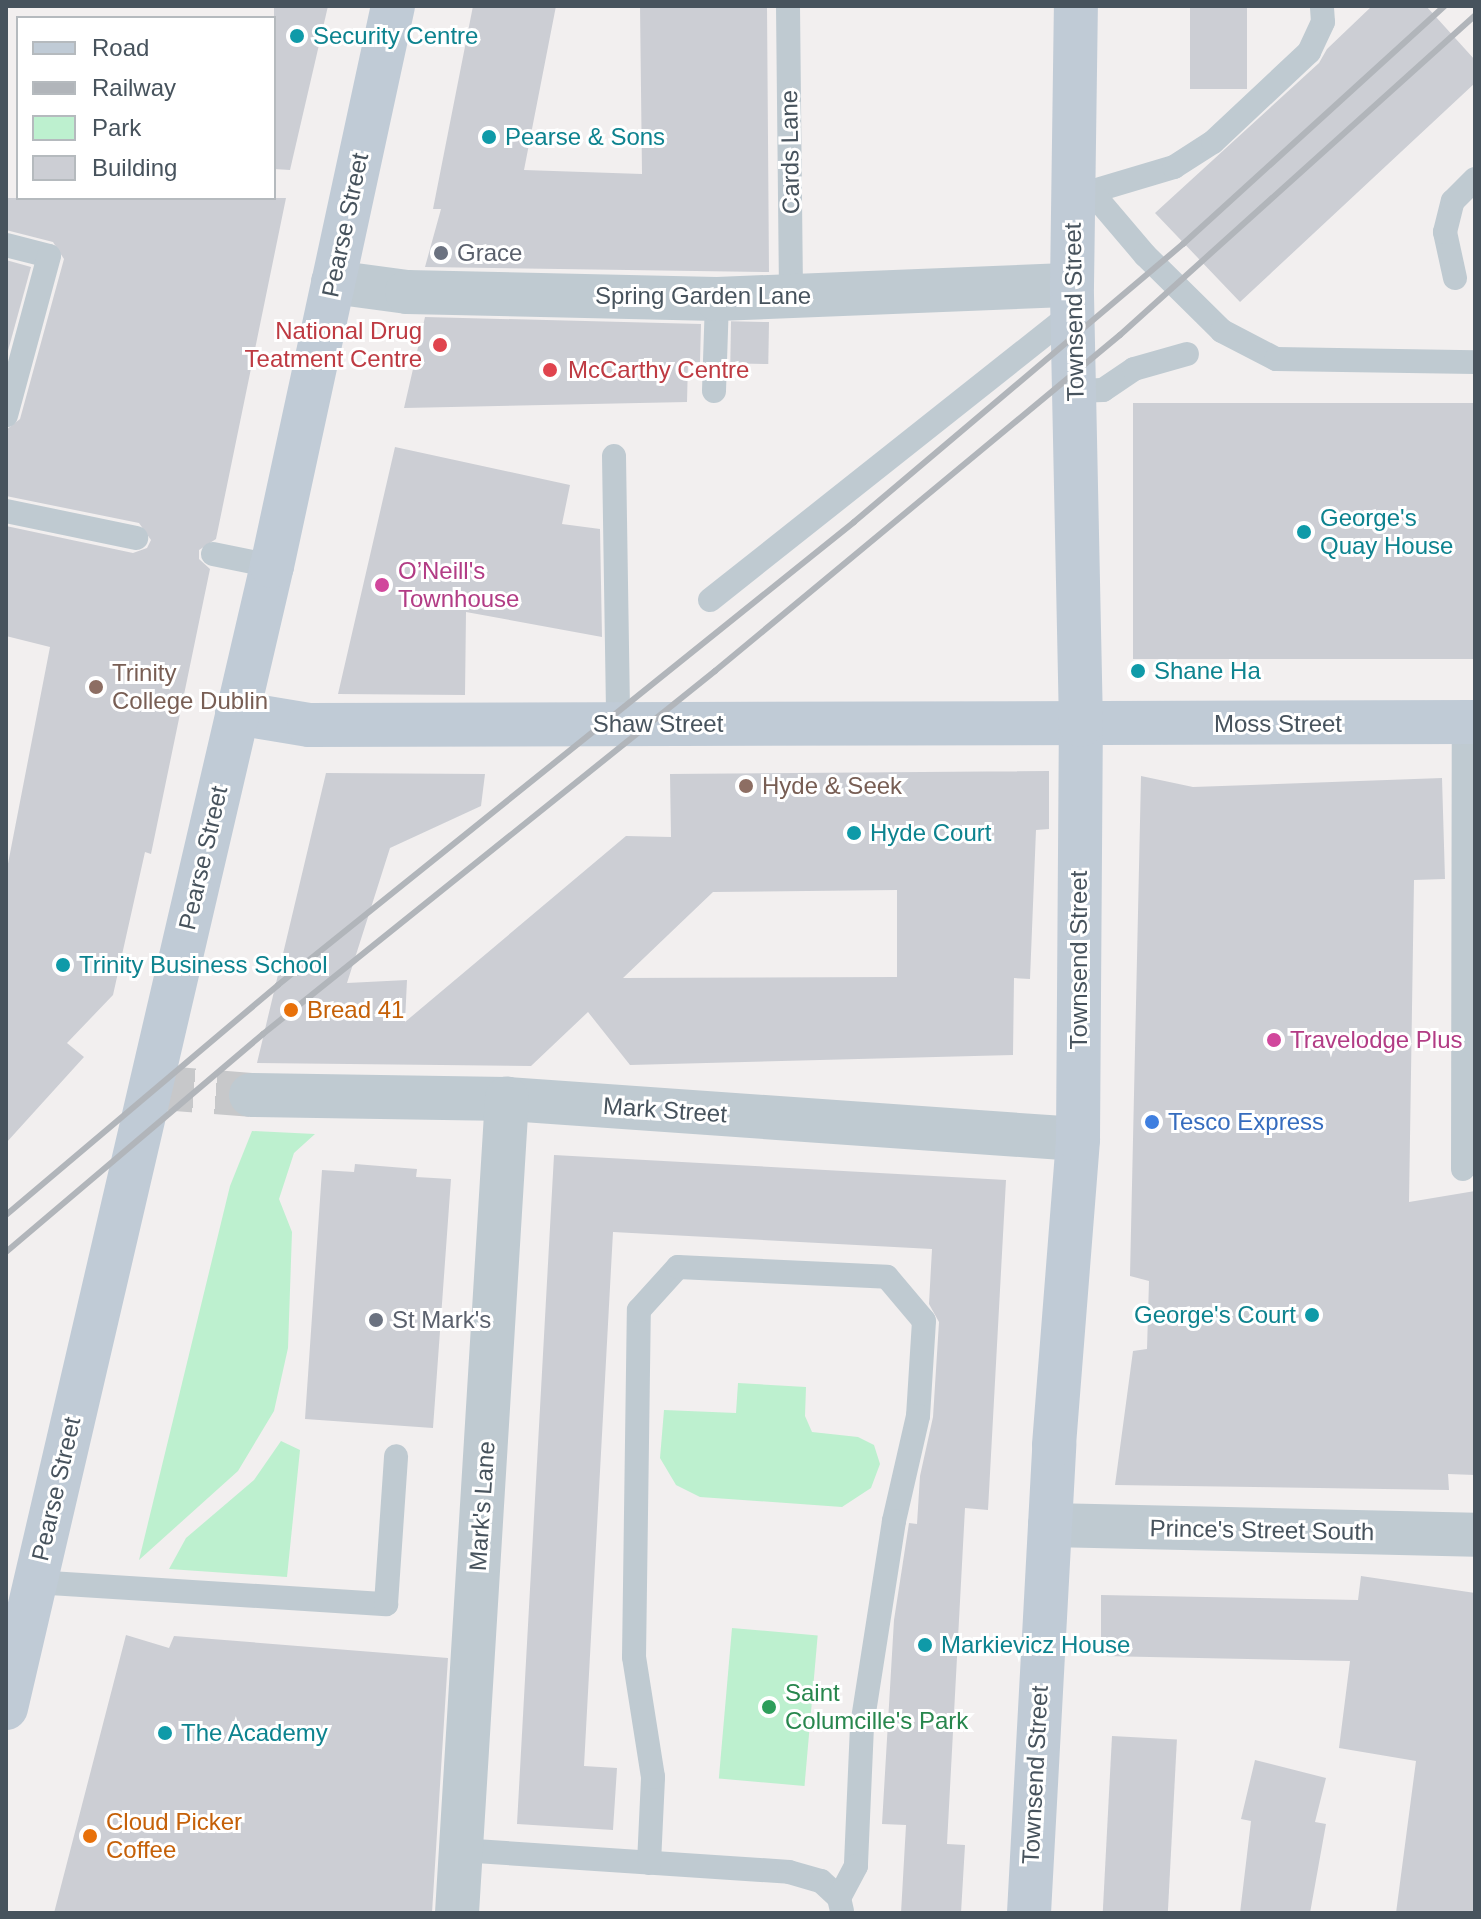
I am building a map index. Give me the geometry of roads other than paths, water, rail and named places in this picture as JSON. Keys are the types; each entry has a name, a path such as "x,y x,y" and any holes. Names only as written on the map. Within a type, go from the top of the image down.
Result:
{"main road":[{"name":"Pearse Street","path":"6,1708 272,566 393,6"},
{"name":"Townsend Street","path":"1029,1913 1050,1525 1078,1139 1081,725 1073,298 1083,195 1076,6"},
{"name":"Shaw Street","path":"237,713 309,725 1081,725"},
{"name":"Moss Street","path":"1081,725 1470,722"}],"street":[{"name":"Spring Garden Lane","path":"333,282 407,292 717,299 1073,298"},
{"name":"Mark Street","path":"251,1095 507,1099 1078,1139"},
{"name":"Mark's Lane","path":"457,1913 507,1099"},
{"name":"Prince's Street South","path":"1050,1525 1475,1535"}],"lane":[{"name":"Cards Lane","path":"788,6 791,298"},
{"path":"1322,6 1323,22 1309,52 1213,142 1174,167 1083,195 1222,331 1276,359 1475,362"},
{"path":"1455,278 1445,232 1453,201 1475,179"},
{"path":"6,245 49,256 6,415"},
{"path":"710,600 1073,298"},
{"path":"714,391 717,299"},
{"path":"1075,391 1103,390 1134,369 1187,354"},
{"path":"614,456 618,724"},
{"path":"6,511 136,538"},
{"path":"213,554 272,566"},
{"path":"1463,1169 1470,722"},
{"path":"460,1850 649,1863 789,1872 821,1881 840,1905 856,1866 862,1726 894,1521 918,1416 924,1321 887,1277 678,1267 639,1310 634,1657 653,1777 649,1863"},
{"path":"34,1582 386,1604 396,1456"}],"tunnel":[{"path":"150,1087 251,1095"}],"railway":[{"path":"6,1215 278,985 854,522 1183,244 1445,6"},
{"path":"6,1252 263,1034 715,671 1120,335 1475,15"}],"place":[{"name":"Security Centre","path":"297,36"},
{"name":"Pearse & Sons","path":"489,137"},
{"name":"Grace","path":"441,253"},
{"name":"National Drug Teatment Centre","path":"440,345"},
{"name":"McCarthy Centre","path":"550,370"},
{"name":"George's Quay House","path":"1304,532"},
{"name":"O’Neill's Townhouse","path":"382,585"},
{"name":"Shane Ha","path":"1138,671"},
{"name":"Trinity College Dublin","path":"96,687"},
{"name":"Hyde & Seek","path":"746,786"},
{"name":"Hyde Court","path":"854,833"},
{"name":"Trinity Business School","path":"63,965"},
{"name":"Bread 41","path":"291,1010"},
{"name":"Travelodge Plus","path":"1274,1040"},
{"name":"Tesco Express","path":"1152,1122"},
{"name":"George's Court","path":"1312,1315"},
{"name":"St Mark's","path":"376,1320"},
{"name":"Markievicz House","path":"925,1645"},
{"name":"Saint Columcille's Park","path":"769,1707"},
{"name":"The Academy","path":"165,1733"},
{"name":"Cloud Picker Coffee","path":"90,1836"}]}
